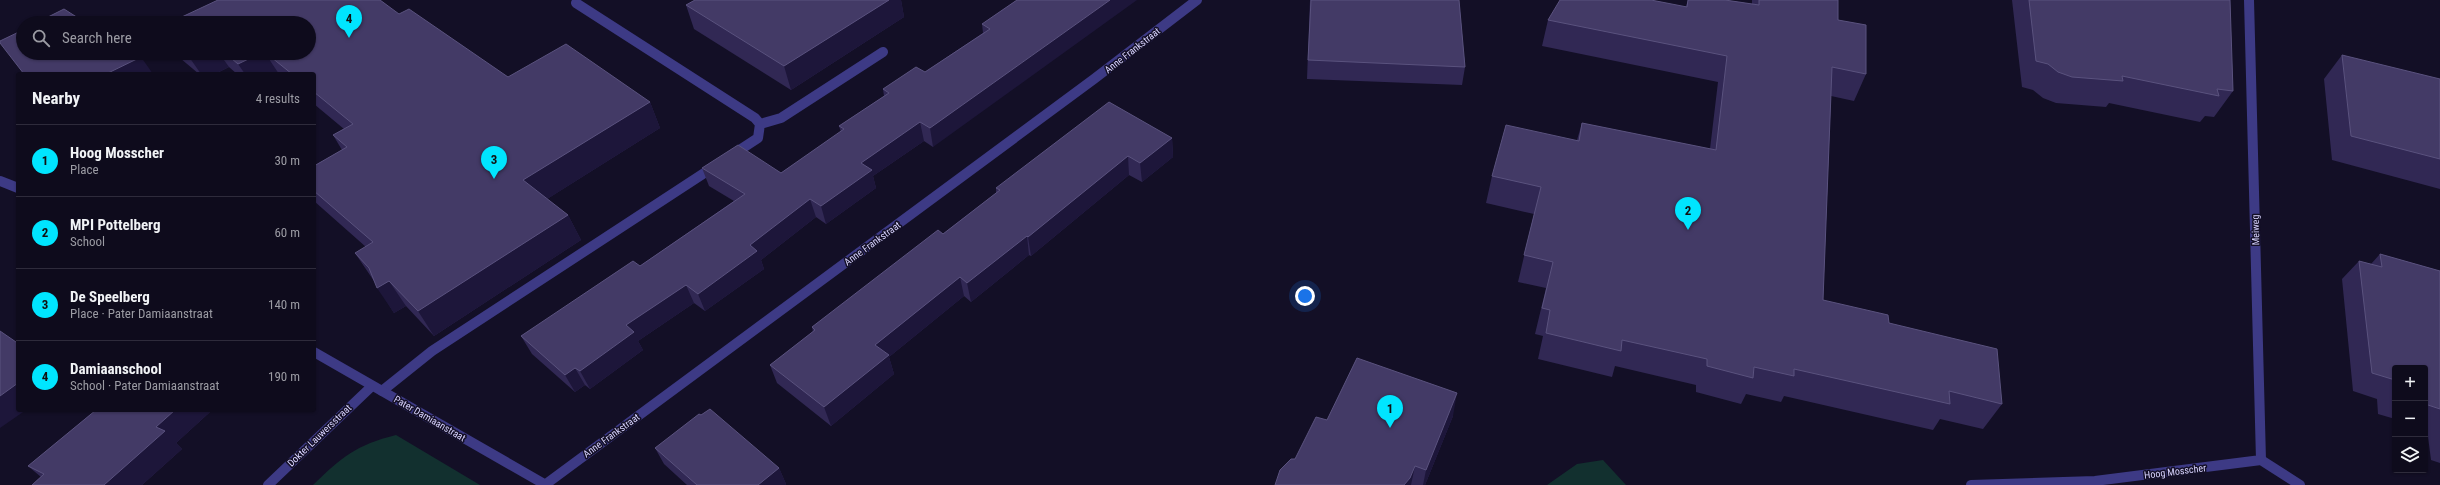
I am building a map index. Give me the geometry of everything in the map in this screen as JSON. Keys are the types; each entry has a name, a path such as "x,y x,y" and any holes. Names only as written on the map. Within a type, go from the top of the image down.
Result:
{"street":[{"name":"Anne Frankstraat","path":"546,485 1094,79 1197,0"},
{"name":"Meiweg","path":"2249,0 2261,460"},
{"path":"576,3 755,118 760,124 782,118 883,52"},
{"name":"Dokter Lauwersstraat","path":"268,485 377,388 432,350 758,138 760,124"},
{"path":"0,181 16,187"},
{"name":"Pater Damiaanstraat","path":"316,353 546,485"},
{"name":"Hoog Mosscher","path":"1970,485 2095,481 2261,460"},
{"path":"2261,460 2300,485"}],"green space":[{"path":"396,435 480,485 313,485 350,453 370,443"},
{"path":"1603,460 1626,485 1547,485 1577,464"}],"building":[{"path":"218,0 380,0 399,14 409,9 508,77 566,44 650,102 523,180 568,215 418,311 389,281 377,288 369,268 355,253 373,242 316,193 316,165 347,147 333,135 353,124 316,94 316,72 290,72 275,60 316,60 316,16 184,16"},
{"path":"695,0 889,0 784,66 686,5"},
{"path":"1017,0 1110,0 930,128 920,122 861,163 872,170 821,206 810,199 750,245 757,251 698,294 686,285 626,325 634,332 580,371 575,368 565,375 521,336 633,261 640,266 745,194 702,168 738,145 781,173 844,129 839,126 889,93 883,89 916,67 925,72 990,29 982,24"},
{"path":"1311,0 1459,0 1465,67 1308,60"},
{"path":"1560,0 1651,0 1687,7 1688,0 1725,0 1759,5 1759,0 1838,0 1838,20 1866,25 1866,74 1832,67 1823,300 1888,315 1889,323 1997,349 2002,404 1949,391 1950,404 1794,369 1794,376 1754,367 1753,378 1707,366 1707,359 1622,340 1621,351 1546,333 1550,310 1542,308 1553,262 1524,255 1541,187 1492,176 1506,125 1579,141 1582,123 1716,150 1727,56 1548,20"},
{"path":"2029,0 2230,0 2233,91 2217,89 2219,96 2122,76 2123,81 2072,77 2058,72 2048,64 2036,61"},
{"path":"64,9 75,16 50,16"},
{"path":"16,33 16,60 135,60 110,72 22,72 0,41"},
{"path":"2342,55 2440,79 2440,159 2351,136"},
{"path":"233,60 246,60 238,64"},
{"path":"1109,102 1172,138 1140,163 1128,156 1028,237 1027,236 967,283 960,277 875,345 889,355 824,407 770,365 815,330 812,327 938,230 943,234 1000,190 996,188"},
{"path":"2380,254 2440,271 2440,409 2428,405 2428,365 2392,365 2392,379 2372,373 2359,261 2382,267"},
{"path":"0,331 16,342 16,384 0,396"},
{"path":"1357,358 1457,393 1426,470 1415,466 1410,478 1404,485 1275,485 1280,470 1291,459 1295,459 1316,417 1327,420"},
{"path":"710,409 779,468 758,485 697,485 655,448 699,414 701,415"},
{"path":"94,412 173,412 156,427 165,431 104,485 32,485 44,474 28,466"}],"place":[{"name":"Damiaanschool","path":"349,38"},
{"name":"De Speelberg","path":"494,179"},
{"name":"MPI Pottelberg","path":"1688,230"},
{"name":"Hoog Mosscher","path":"1390,428"}]}
